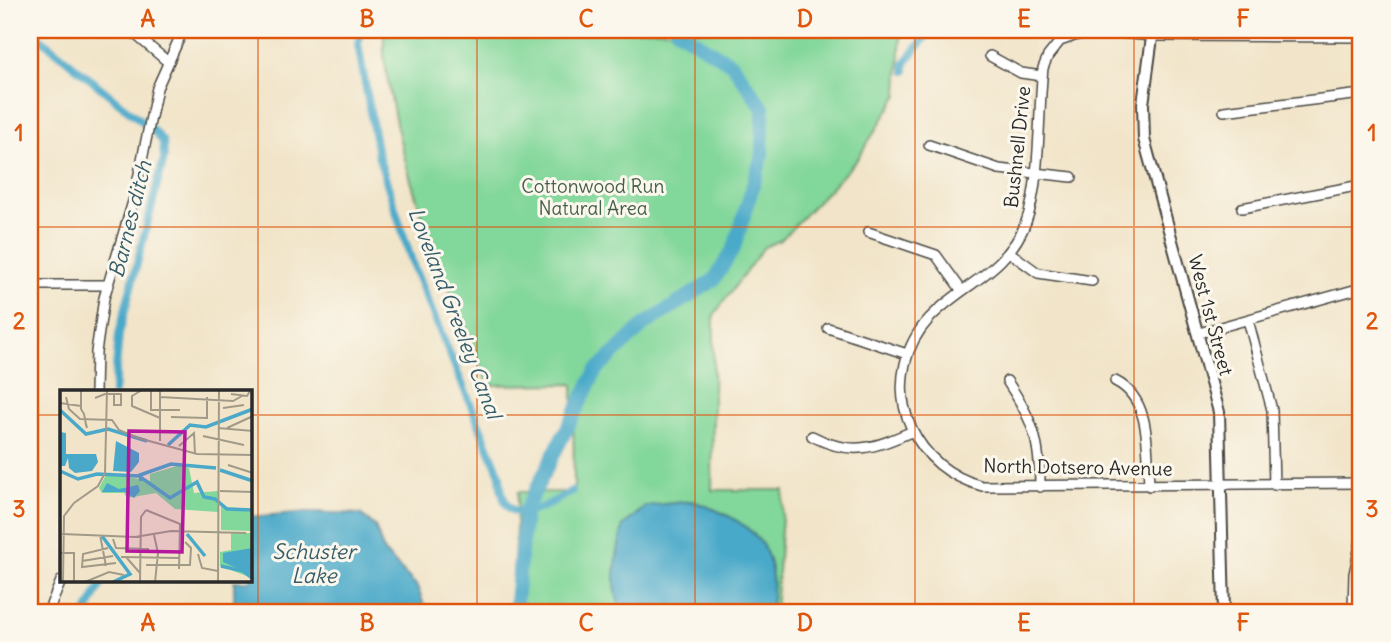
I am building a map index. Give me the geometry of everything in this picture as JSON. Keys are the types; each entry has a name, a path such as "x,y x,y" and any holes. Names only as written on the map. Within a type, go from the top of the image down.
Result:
{"main road":[{"name":"West 1st Street","path":"1152,33 1143,104 1144,139 1199,333 1222,430 1224,612"}],"street":[{"path":"130,30 168,62"},
{"path":"95,390 96,352 109,285 134,198 157,88 183,30"},
{"name":"Bushnell Drive","path":"913,431 905,410 903,389 907,354 927,317 994,268 1009,252 1027,222 1042,76 1045,62 1056,45 1066,37 1086,30 1361,37"},
{"path":"990,56 1021,73 1042,76"},
{"path":"1224,111 1361,94"},
{"path":"929,145 999,169 1072,177"},
{"path":"1242,208 1361,185"},
{"path":"868,232 936,255 962,292"},
{"path":"1009,252 1038,273 1092,281"},
{"path":"30,285 109,285"},
{"path":"1199,333 1361,288"},
{"path":"1248,320 1272,410 1273,485"},
{"path":"828,328 907,354"},
{"path":"1007,381 1027,410 1034,428 1039,450 1040,487"},
{"path":"1115,382 1138,401 1147,443 1149,486"},
{"path":"812,436 834,447 856,449 884,443 913,431"},
{"name":"North Dotsero Avenue","path":"913,431 937,463 969,482 995,487 1361,483"},
{"path":"1353,612 1354,574 1361,541"},
{"path":"48,612 61,582"}],"green space":[{"name":"Cottonwood Run Natural Area","path":"385,30 901,30 898,95 856,161 781,240 764,247 714,315 712,490 784,490 775,612 511,612 518,492 574,492 573,384 489,385 432,244 408,172 386,72"}],"water":[{"path":"692,501 731,517 758,539 771,569 773,589 770,612 622,612 615,580 623,526 646,506"},
{"name":"Schuster Lake","path":"308,512 360,514 375,526 384,552 417,586 424,605 475,612 228,612 234,606 234,582 252,582 252,517"}],"waterway":[{"name":"Barnes ditch","path":"30,30 156,133 163,142 164,158 119,334 114,390"},
{"name":"Loveland Greeley Canal","path":"361,30 358,44 378,155 414,268 500,475 502,494 507,505 524,513 547,505 572,491"},
{"path":"515,612 525,511 596,371 644,325 714,280 734,248 762,156 763,108 732,64 677,30"},
{"path":"905,71 905,63 931,30"},
{"name":"Barnes ditch","path":"87,612 102,582"}]}
